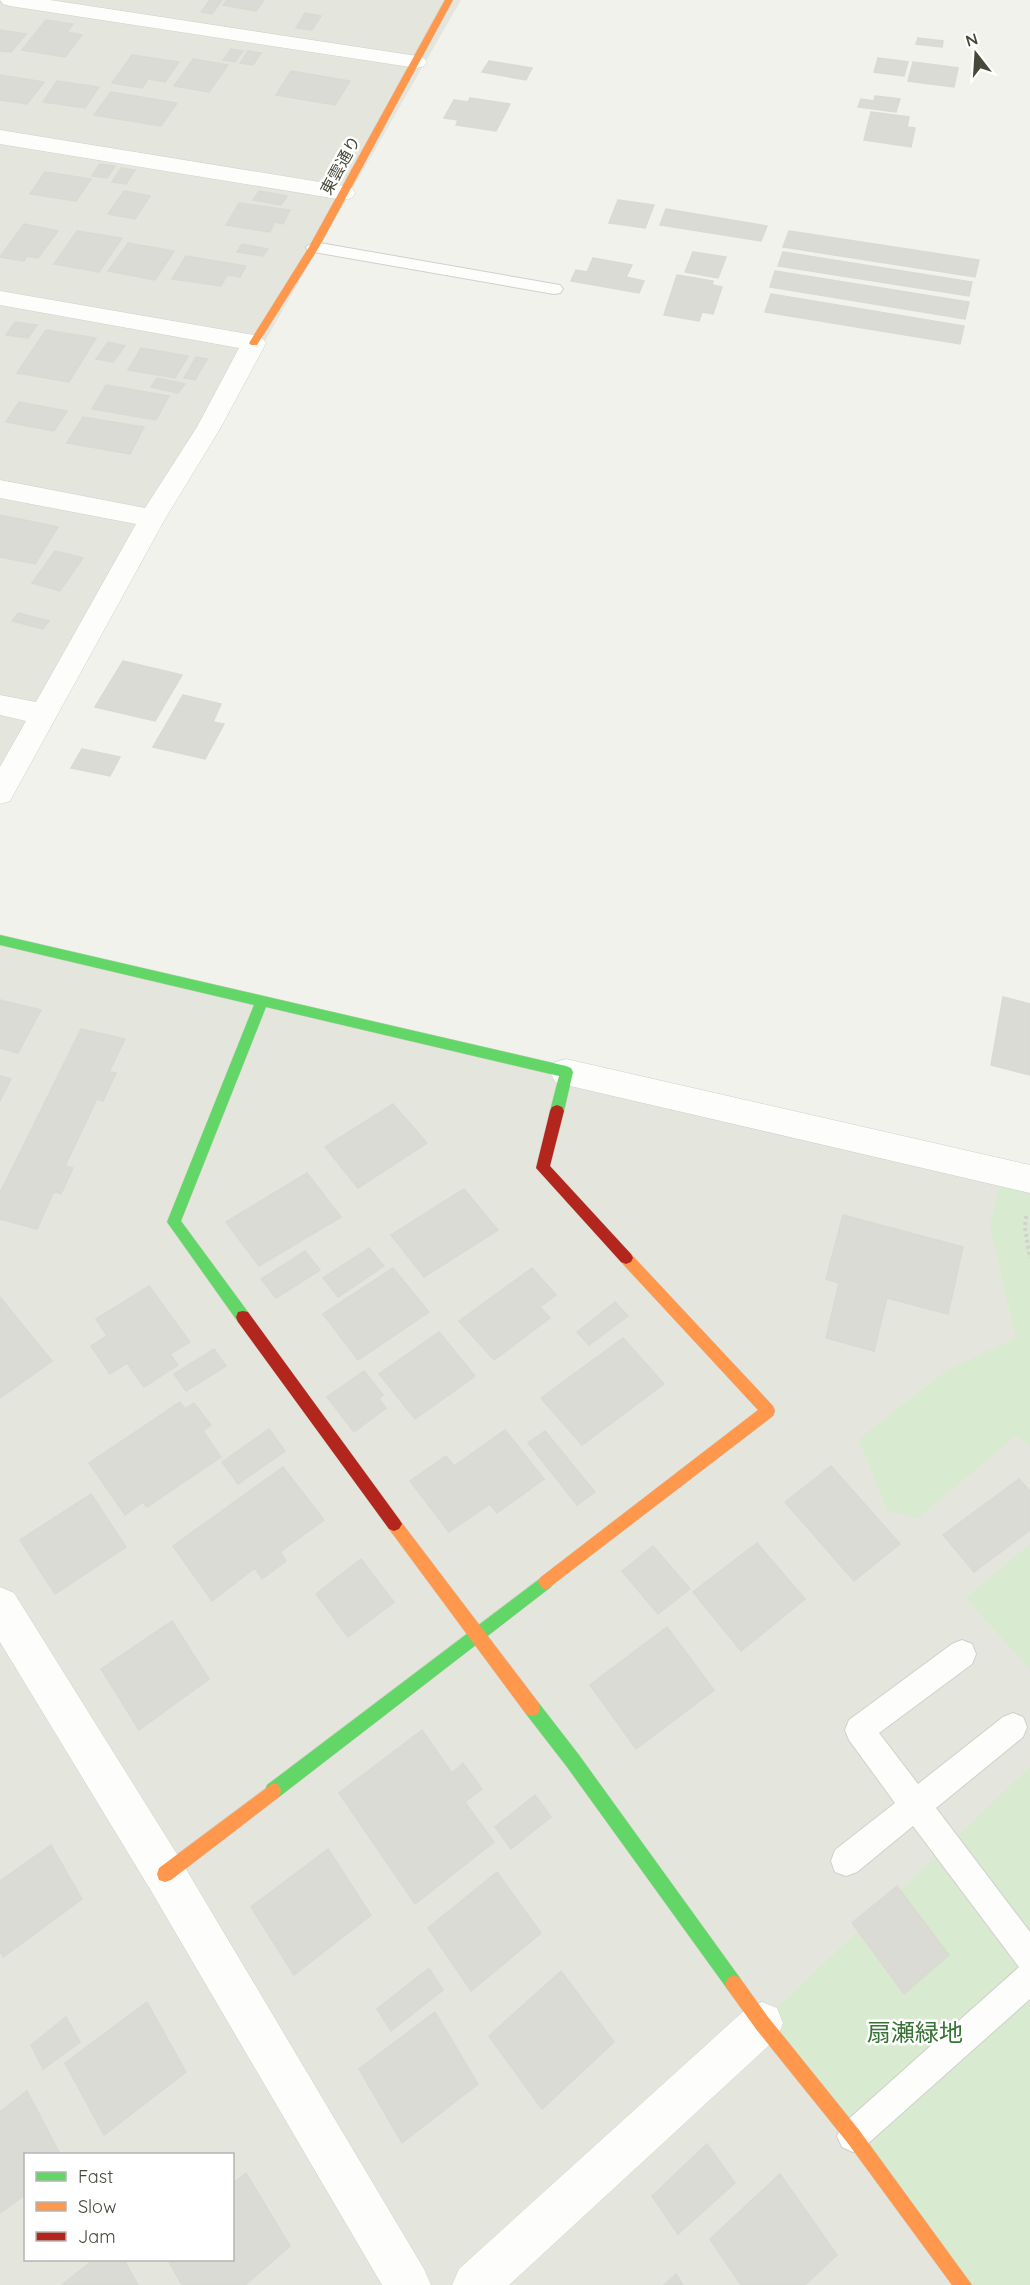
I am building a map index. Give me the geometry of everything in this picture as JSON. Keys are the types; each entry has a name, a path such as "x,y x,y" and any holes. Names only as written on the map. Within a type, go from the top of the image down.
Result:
{"street":[{"path":"10,0 417,62"},
{"name":"東雲通り","path":"254,343 314,247 449,0"},
{"path":"0,137 344,193"},
{"path":"0,298 254,343 209,427 152,518 0,794"},
{"path":"0,489 152,518"},
{"path":"0,705 43,714"},
{"path":"0,940 1030,1179"},
{"path":"262,1001 174,1222 476,1636 573,1761 762,2023 853,2136 963,2285"},
{"path":"165,1874 768,1411 543,1168 566,1072"},
{"path":"0,1606 165,1874 408,2285"},
{"path":"475,2285 762,2023"}],"lane":[{"path":"314,247 554,289"},
{"path":"962,1654 860,1730 1030,1957"},
{"path":"846,1861 1013,1727"},
{"path":"853,2136 1030,1978"}],"shaded area":[{"path":"0,0 461,0 0,802"},
{"path":"0,940 1030,1181 1030,2285 0,2285"}],"green space":[{"path":"1003,1172 1030,1179 1030,1447 1017,1435 917,1518 887,1510 859,1439 948,1370 1016,1338 990,1226"},
{"path":"1030,1544 1030,1669 966,1598"},
{"name":"扇瀬緑地","path":"1030,1767 1030,2285 963,2285 762,2023"}],"building":[{"path":"210,0 222,0 212,14 201,12"},
{"path":"227,0 264,0 256,11 223,5"},
{"path":"305,13 321,16 312,30 296,28"},
{"path":"46,20 73,24 67,32 82,35 65,57 22,50"},
{"path":"0,30 26,34 11,52 0,51"},
{"path":"918,38 943,41 942,47 916,44"},
{"path":"231,49 243,51 235,62 223,60"},
{"path":"248,51 261,53 253,65 240,63"},
{"path":"132,55 179,62 165,82 148,79 142,88 112,83"},
{"path":"878,58 908,62 904,76 874,72"},
{"path":"193,59 228,65 209,92 174,86"},
{"path":"489,61 532,68 526,80 482,72"},
{"path":"913,62 958,68 954,87 908,81"},
{"path":"291,71 350,81 335,105 276,95"},
{"path":"0,75 44,82 27,104 0,100"},
{"path":"57,81 99,87 85,108 43,102"},
{"path":"111,92 177,103 161,126 94,115"},
{"path":"875,96 900,99 896,112 858,107 861,99 874,101"},
{"path":"470,98 510,104 496,131 456,125 458,120 444,118 454,100 468,102"},
{"path":"871,112 909,117 907,127 915,128 911,147 864,140"},
{"path":"100,164 115,166 107,178 92,176"},
{"path":"121,168 135,170 126,184 112,182"},
{"path":"45,172 91,179 76,201 30,194"},
{"path":"124,191 150,196 135,219 108,214"},
{"path":"259,191 287,196 281,205 253,200"},
{"path":"618,200 654,205 645,228 609,223"},
{"path":"239,203 290,210 283,224 275,222 270,232 226,225"},
{"path":"666,209 767,226 761,241 660,225"},
{"path":"24,224 58,231 38,258 27,256 24,261 0,257"},
{"path":"77,231 122,238 99,272 54,264"},
{"path":"789,231 979,260 975,277 783,247"},
{"path":"128,243 174,251 155,280 108,271"},
{"path":"242,244 268,249 263,256 237,252"},
{"path":"693,252 726,257 718,278 685,272"},
{"path":"783,252 972,282 969,296 778,266"},
{"path":"186,256 246,266 240,277 227,275 221,286 172,279"},
{"path":"593,258 632,265 626,277 644,281 639,293 571,281 576,270 587,272"},
{"path":"775,271 969,302 965,319 770,287"},
{"path":"677,275 713,281 712,285 722,287 713,314 702,312 699,321 664,315"},
{"path":"771,294 964,326 960,344 765,312"},
{"path":"15,322 37,325 28,338 6,335"},
{"path":"46,330 96,338 69,382 17,373"},
{"path":"108,342 125,346 113,362 96,359"},
{"path":"141,348 188,356 175,378 128,370"},
{"path":"196,357 207,359 195,380 184,378"},
{"path":"157,378 185,384 178,393 151,387"},
{"path":"106,385 169,396 156,420 92,409"},
{"path":"19,402 67,411 54,431 6,422"},
{"path":"83,417 144,427 130,454 67,443"},
{"path":"0,515 58,527 35,564 0,557"},
{"path":"55,551 83,558 60,591 32,583"},
{"path":"18,613 49,621 43,629 12,621"},
{"path":"123,661 182,675 155,721 95,707"},
{"path":"183,695 221,704 213,722 224,724 205,759 153,747"},
{"path":"82,749 120,757 110,776 71,768"},
{"path":"1003,997 1030,1004 1030,1075 991,1065"},
{"path":"0,1000 41,1010 18,1053 0,1048"},
{"path":"81,1029 125,1039 109,1072 116,1073 103,1101 97,1099 65,1166 73,1168 61,1194 54,1191 37,1229 0,1219 0,1193"},
{"path":"0,1076 11,1079 0,1101"},
{"path":"393,1104 427,1143 358,1188 325,1147"},
{"path":"307,1173 341,1217 259,1266 226,1222"},
{"path":"464,1189 498,1230 424,1277 391,1235"},
{"path":"843,1215 963,1247 948,1314 887,1298 874,1351 826,1338 839,1283 826,1279"},
{"path":"369,1248 384,1266 338,1297 323,1278"},
{"path":"305,1251 320,1270 276,1298 261,1279"},
{"path":"393,1268 429,1312 358,1360 323,1314"},
{"path":"532,1268 556,1295 540,1307 550,1318 494,1360 459,1321"},
{"path":"149,1286 190,1342 170,1354 178,1365 144,1387 127,1363 110,1374 91,1346 107,1336 96,1319"},
{"path":"0,1297 52,1361 0,1398"},
{"path":"615,1302 628,1316 589,1345 577,1332"},
{"path":"439,1332 475,1376 415,1419 379,1374"},
{"path":"623,1338 664,1384 582,1445 541,1398"},
{"path":"214,1349 226,1366 186,1391 174,1374"},
{"path":"364,1371 383,1395 379,1399 386,1408 354,1432 327,1397"},
{"path":"180,1402 185,1409 194,1403 211,1425 203,1431 221,1457 147,1507 143,1502 125,1515 89,1463"},
{"path":"269,1429 285,1451 238,1484 222,1462"},
{"path":"505,1430 544,1479 497,1513 490,1504 449,1532 410,1481 446,1456 454,1466"},
{"path":"545,1431 595,1492 577,1505 528,1443"},
{"path":"831,1466 900,1544 854,1581 785,1502"},
{"path":"283,1467 324,1520 280,1552 286,1561 262,1579 255,1568 212,1601 173,1546"},
{"path":"1019,1479 1030,1491 1030,1530 974,1572 943,1535"},
{"path":"91,1494 126,1547 55,1594 20,1540"},
{"path":"757,1543 805,1599 741,1651 693,1592"},
{"path":"653,1546 690,1589 658,1614 622,1571"},
{"path":"361,1559 394,1602 348,1637 316,1594"},
{"path":"172,1621 209,1679 139,1730 101,1669"},
{"path":"667,1627 714,1690 636,1749 590,1685"},
{"path":"422,1730 452,1773 463,1763 482,1789 465,1802 494,1842 415,1904 339,1793"},
{"path":"535,1795 551,1817 511,1849 495,1827"},
{"path":"51,1845 82,1899 3,1957 0,1951 0,1881"},
{"path":"328,1849 371,1915 294,1975 251,1907"},
{"path":"497,1872 541,1933 471,1991 428,1928"},
{"path":"897,1886 949,1955 904,1994 852,1923"},
{"path":"429,1968 443,1990 391,2031 377,2009"},
{"path":"561,1971 614,2042 542,2109 489,2036"},
{"path":"147,2002 186,2072 104,2135 65,2063"},
{"path":"435,2012 478,2084 402,2143 359,2069"},
{"path":"66,2017 80,2042 43,2069 31,2045"},
{"path":"27,2091 59,2153 24,2153 24,2195 0,2213 0,2112"},
{"path":"707,2144 735,2183 678,2234 652,2196"},
{"path":"246,2173 290,2246 245,2285 182,2285 169,2261 234,2261 234,2182"},
{"path":"780,2174 837,2255 805,2285 741,2285 710,2239"},
{"path":"92,2261 125,2261 138,2285 62,2285"},
{"path":"676,2274 683,2285 664,2285"}],"traffic: fast":[{"path":"0,940 566,1072 557,1111"},
{"path":"243,1317 174,1222 262,1001"},
{"path":"273,1791 546,1582"},
{"path":"532,1708 734,1984"}],"traffic: slow":[{"path":"254,343 314,247 449,0"},
{"path":"546,1582 768,1411 626,1258"},
{"path":"394,1524 532,1708"},
{"path":"165,1874 273,1791"},
{"path":"734,1984 762,2023 853,2136 963,2285"}],"traffic: jam":[{"path":"557,1111 543,1168 626,1258"},
{"path":"243,1317 394,1524"}]}
